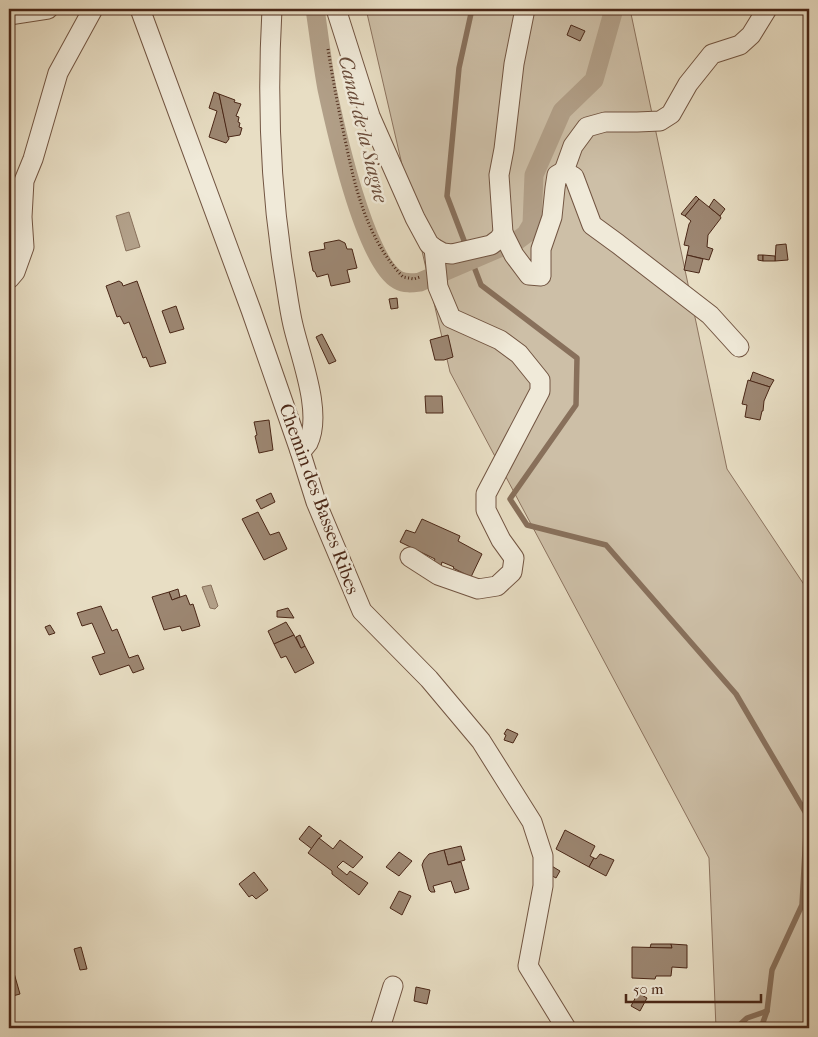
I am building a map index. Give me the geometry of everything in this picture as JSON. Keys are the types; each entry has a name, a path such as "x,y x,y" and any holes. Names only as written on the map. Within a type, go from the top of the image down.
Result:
{"street":[{"path":"9,15 48,9"},
{"path":"9,279 15,272 24,247 22,217 24,181 33,158 58,73 93,9"},
{"name":"Chemin des Basses Ribes","path":"140,9 252,310 316,502 362,610 429,678 481,741 532,822 543,856 543,886 528,966 566,1028"},
{"path":"272,9 269,59 271,155 279,244 292,323 311,396 312,417 310,435 307,444 300,451"},
{"path":"336,9 370,116 415,218 429,244 442,253 452,254 497,239"},
{"path":"525,9 514,64 500,174 497,239 514,255 529,275 540,276 541,249 552,218 557,175 564,171 573,146 588,127 605,122 660,121 671,114 688,84 712,54 740,45 751,35 767,9"},
{"path":"564,171 574,177 592,225 710,315 739,347"},
{"path":"410,557 438,575 478,590 497,586 512,572 514,558 486,510 486,494 540,390 540,380 519,354 500,340 451,318 438,287 434,248"},
{"path":"380,1028 392,986"}],"path":[{"path":"328,48 335,96 348,156 361,204 373,235 384,254 403,277 414,278 423,276"}],"shaded area":[{"path":"366,9 630,9 727,469 809,592 809,1028 716,1028 709,858 450,372"},
{"path":"129,212 140,247 126,251 116,216"},
{"path":"211,585 218,606 215,609 210,608 202,587"}],"building":[{"path":"682,9 695,9 692,14"},
{"path":"571,25 585,31 580,41 567,35"},
{"path":"214,92 219,94 229,139 226,143 209,137 217,111 209,108"},
{"path":"219,94 241,104 236,116 239,117 239,127 242,128 240,135 228,137"},
{"path":"696,196 699,199 685,216 681,214"},
{"path":"699,199 721,218 708,235 707,247 713,249 709,260 687,255 689,246 684,245 691,221 685,216"},
{"path":"714,199 725,209 720,216 709,207"},
{"path":"339,240 345,243 347,249 352,249 357,268 347,270 350,282 331,286 328,274 317,277 313,271 309,252 325,249 324,243"},
{"path":"786,244 788,260 775,261 776,245"},
{"path":"687,255 703,259 699,273 684,270"},
{"path":"758,255 763,255 763,261 758,260"},
{"path":"763,255 775,256 775,261 763,261"},
{"path":"119,281 123,286 137,281 166,363 150,367 146,357 143,358 129,322 124,324 120,316 117,317 106,286"},
{"path":"397,298 398,308 391,309 389,299"},
{"path":"176,306 184,329 170,333 162,311"},
{"path":"322,334 336,361 329,364 316,337"},
{"path":"448,335 453,357 435,360 430,340"},
{"path":"753,372 774,380 770,387 750,381"},
{"path":"748,380 770,387 764,401 760,420 745,417 747,405 742,404"},
{"path":"425,396 442,396 443,413 426,413"},
{"path":"269,420 273,450 259,453 254,422"},
{"path":"271,493 275,502 261,509 256,500"},
{"path":"258,512 270,535 279,532 287,549 264,560 242,519"},
{"path":"422,519 460,536 458,541 482,554 471,577 442,562 441,566 433,563 435,559 400,542 406,530 415,533"},
{"path":"178,589 180,597 172,600 169,592"},
{"path":"169,592 172,600 186,595 190,605 193,604 200,626 182,631 180,626 164,630 152,597"},
{"path":"101,606 112,631 117,629 129,658 138,655 144,669 133,673 129,665 100,675 92,657 105,653 92,623 82,626 77,613"},
{"path":"288,608 294,618 277,617 277,611"},
{"path":"286,622 294,635 274,644 268,631"},
{"path":"50,625 55,633 49,635 45,627"},
{"path":"294,635 301,648 305,646 314,663 295,673 286,656 281,658 274,644"},
{"path":"300,635 305,646 301,648 296,637"},
{"path":"507,729 518,734 513,743 504,740 506,735 504,734"},
{"path":"309,826 322,836 312,849 299,839"},
{"path":"565,830 595,846 590,856 594,858 589,867 556,849"},
{"path":"319,838 333,849 340,840 363,857 353,868 343,861 337,867 347,875 350,871 368,883 359,895 308,853"},
{"path":"461,846 465,860 448,865 444,850"},
{"path":"444,850 448,865 461,862 469,889 455,893 451,881 433,886 435,892 429,890 422,865 429,854"},
{"path":"399,852 412,861 399,876 386,867"},
{"path":"600,854 614,860 606,876 589,867 594,858 596,859"},
{"path":"550,865 560,871 556,878 547,873"},
{"path":"254,872 268,890 256,899 252,895 249,897 239,884"},
{"path":"399,891 411,896 402,915 390,908"},
{"path":"651,944 671,944 672,948 650,948"},
{"path":"671,944 687,945 687,968 672,967 671,976 656,976 655,979 632,978 632,947 672,948"},
{"path":"81,947 87,969 80,970 74,949"},
{"path":"9,959 20,994 9,997"},
{"path":"416,987 430,990 427,1004 414,1001"},
{"path":"638,993 647,998 640,1011 631,1006"}],"waterway":[{"name":"Canal de la Siagne","path":"315,9 331,107 344,161 363,222 374,248 386,268 398,280 409,283 420,282 518,240 526,234 532,224 534,175 562,111 594,80 614,9"},
{"path":"472,9 459,68 447,196 481,285 577,358 576,405 510,499 527,525 606,545 736,694 807,815 802,905 772,970 767,1011 761,1028"},
{"path":"736,1028 747,1018 767,1011"}]}
